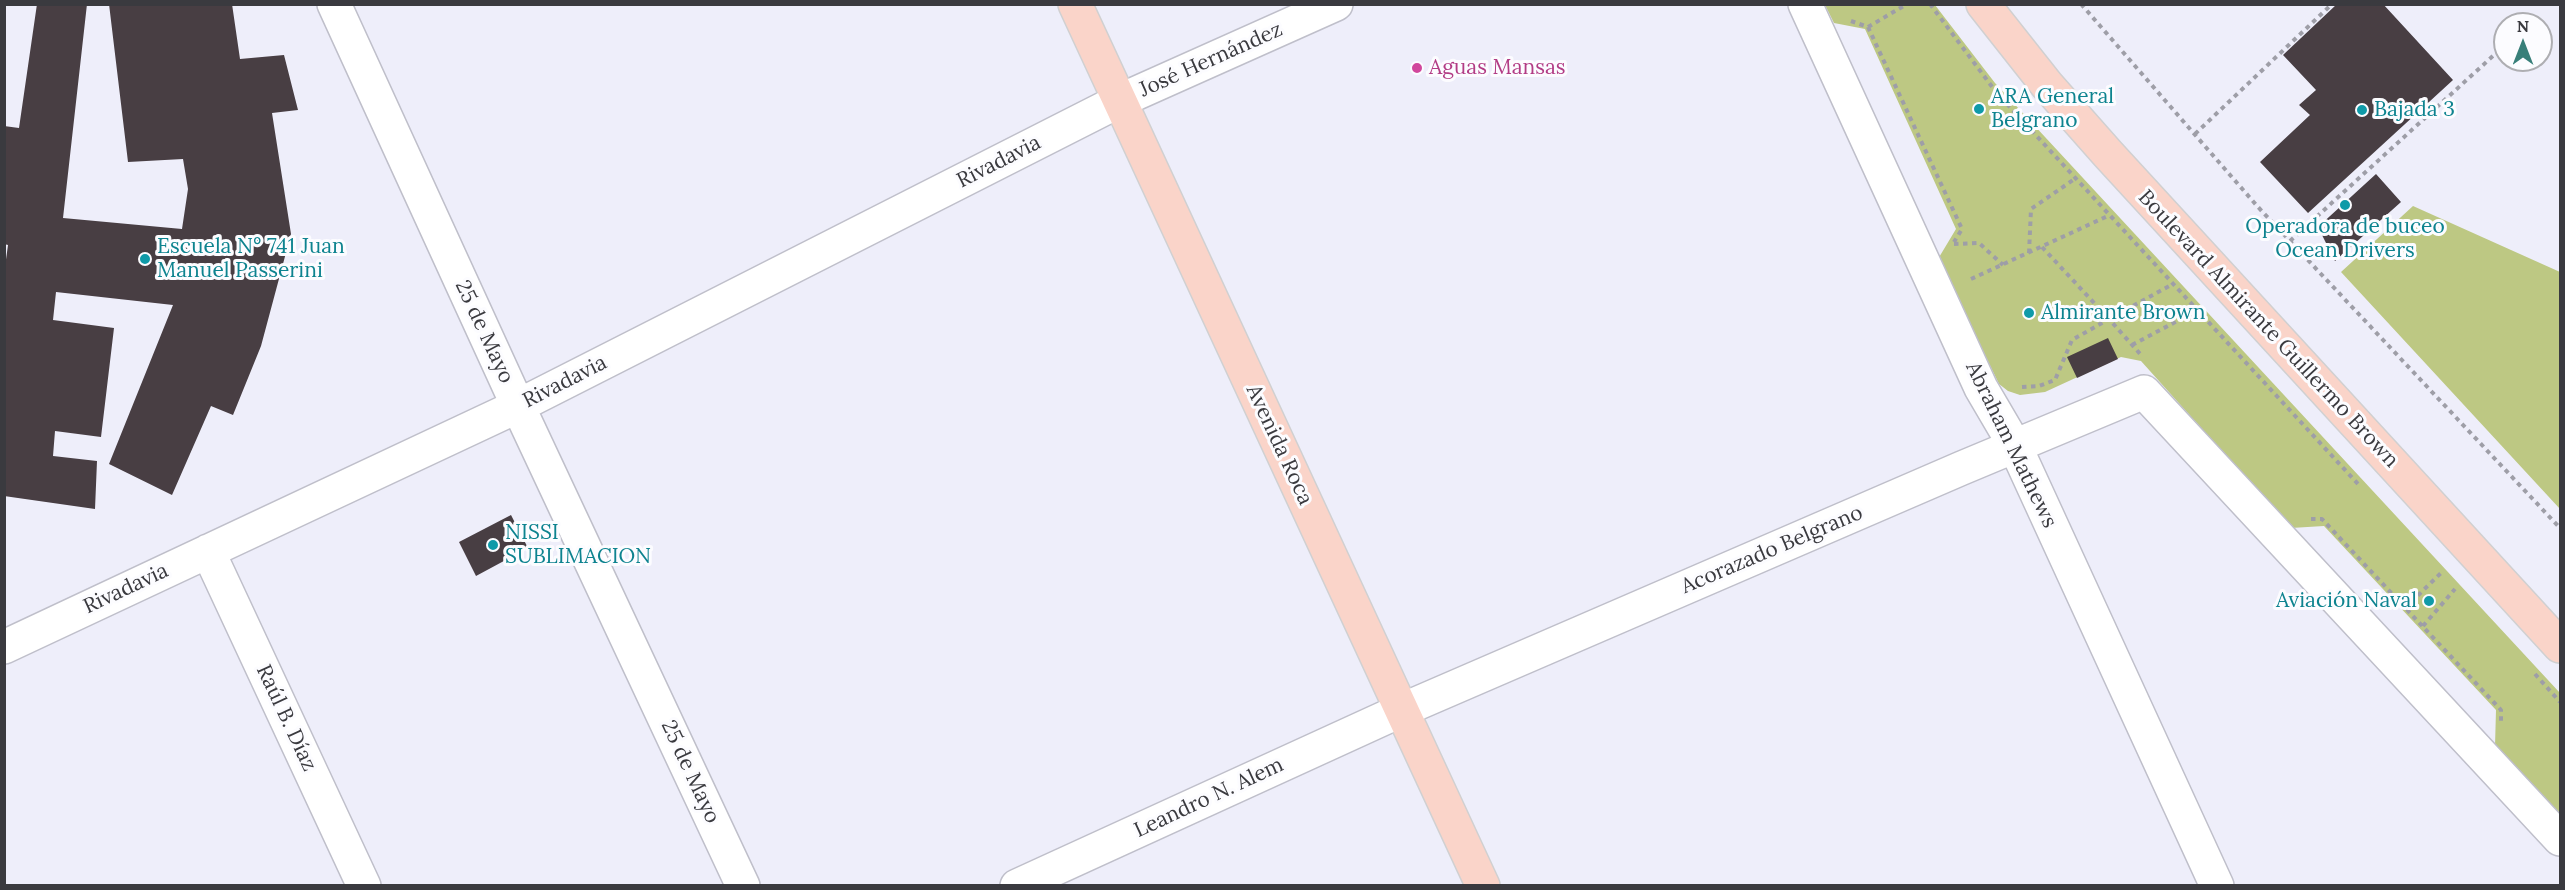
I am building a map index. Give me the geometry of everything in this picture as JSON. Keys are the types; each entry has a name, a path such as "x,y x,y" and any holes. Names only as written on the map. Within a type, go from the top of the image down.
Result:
{"main road":[{"name":"Avenida Roca","path":"1075,4 1483,885"},
{"name":"Boulevard Almirante Guillermo Brown","path":"1983,4 2047,85 2122,171 2560,646"}],"street":[{"name":"25 de Mayo","path":"334,4 518,406 743,885"},
{"name":"José Hernández","path":"1119,101 1336,4"},
{"name":"Abraham Mathews","path":"1805,4 1981,388 2015,446 2217,885"},
{"name":"Rivadavia","path":"4,647 518,406 1119,101"},
{"name":"Acorazado Belgrano","path":"1402,710 2144,392 2560,839"},
{"name":"Raúl B. Díaz","path":"208,551 364,885"},
{"name":"Leandro N. Alem","path":"1017,885 1402,710"}],"path":[{"path":"1868,27 1907,4"},
{"path":"2081,4 2290,241 2560,528"},
{"path":"2195,134 2332,4"},
{"path":"2290,241 2493,56"},
{"path":"2029,253 2031,209 2076,178"},
{"path":"1970,280 2110,215"},
{"path":"1953,244 1979,243 2003,265"},
{"path":"2042,247 2109,319 2173,284"},
{"path":"2133,345 2198,310"},
{"path":"2405,608 2441,573"},
{"path":"2423,626 2455,589"}],"green space":[{"path":"1825,5 1935,5 1995,83 2560,693 2560,816 2495,746 2496,710 2324,526 2291,528 2141,361 2121,357 2045,392 2020,395 2008,391 1999,384 1938,259 1956,229 1865,29 1834,23"},
{"path":"2413,206 2560,272 2560,509 2341,272"}],"building":[{"name":"Escuela N° 741 Juan Manuel Passerini","path":"37,4 87,4 63,218 182,229 188,189 183,159 128,162 109,4 232,4 240,59 284,55 298,110 272,113 291,234 261,346 233,415 211,406 172,495 109,464 173,305 56,292 53,320 114,328 101,437 55,431 53,456 97,461 95,509 4,496 4,274 8,245 4,244 4,126 19,128"},
{"name":"Bajada 3","path":"2337,4 2383,4 2453,80 2308,213 2260,162 2310,115 2299,105 2316,90 2283,55"},
{"path":"2376,174 2401,202 2335,261 2318,227"},
{"path":"2108,338 2118,359 2077,378 2067,357"},
{"name":"NISSI SUBLIMACION","path":"511,515 528,548 476,576 459,542"}],"place":[{"name":"Aguas Mansas","path":"1417,68"},
{"name":"ARA General Belgrano","path":"1979,109"},
{"name":"Bajada 3","path":"2362,110"},
{"name":"Operadora de buceo Ocean Drivers","path":"2345,205"},
{"name":"Escuela N° 741 Juan Manuel Passerini","path":"145,259"},
{"name":"Almirante Brown","path":"2029,313"},
{"name":"NISSI SUBLIMACION","path":"493,545"},
{"name":"Aviación Naval","path":"2429,601"}]}
